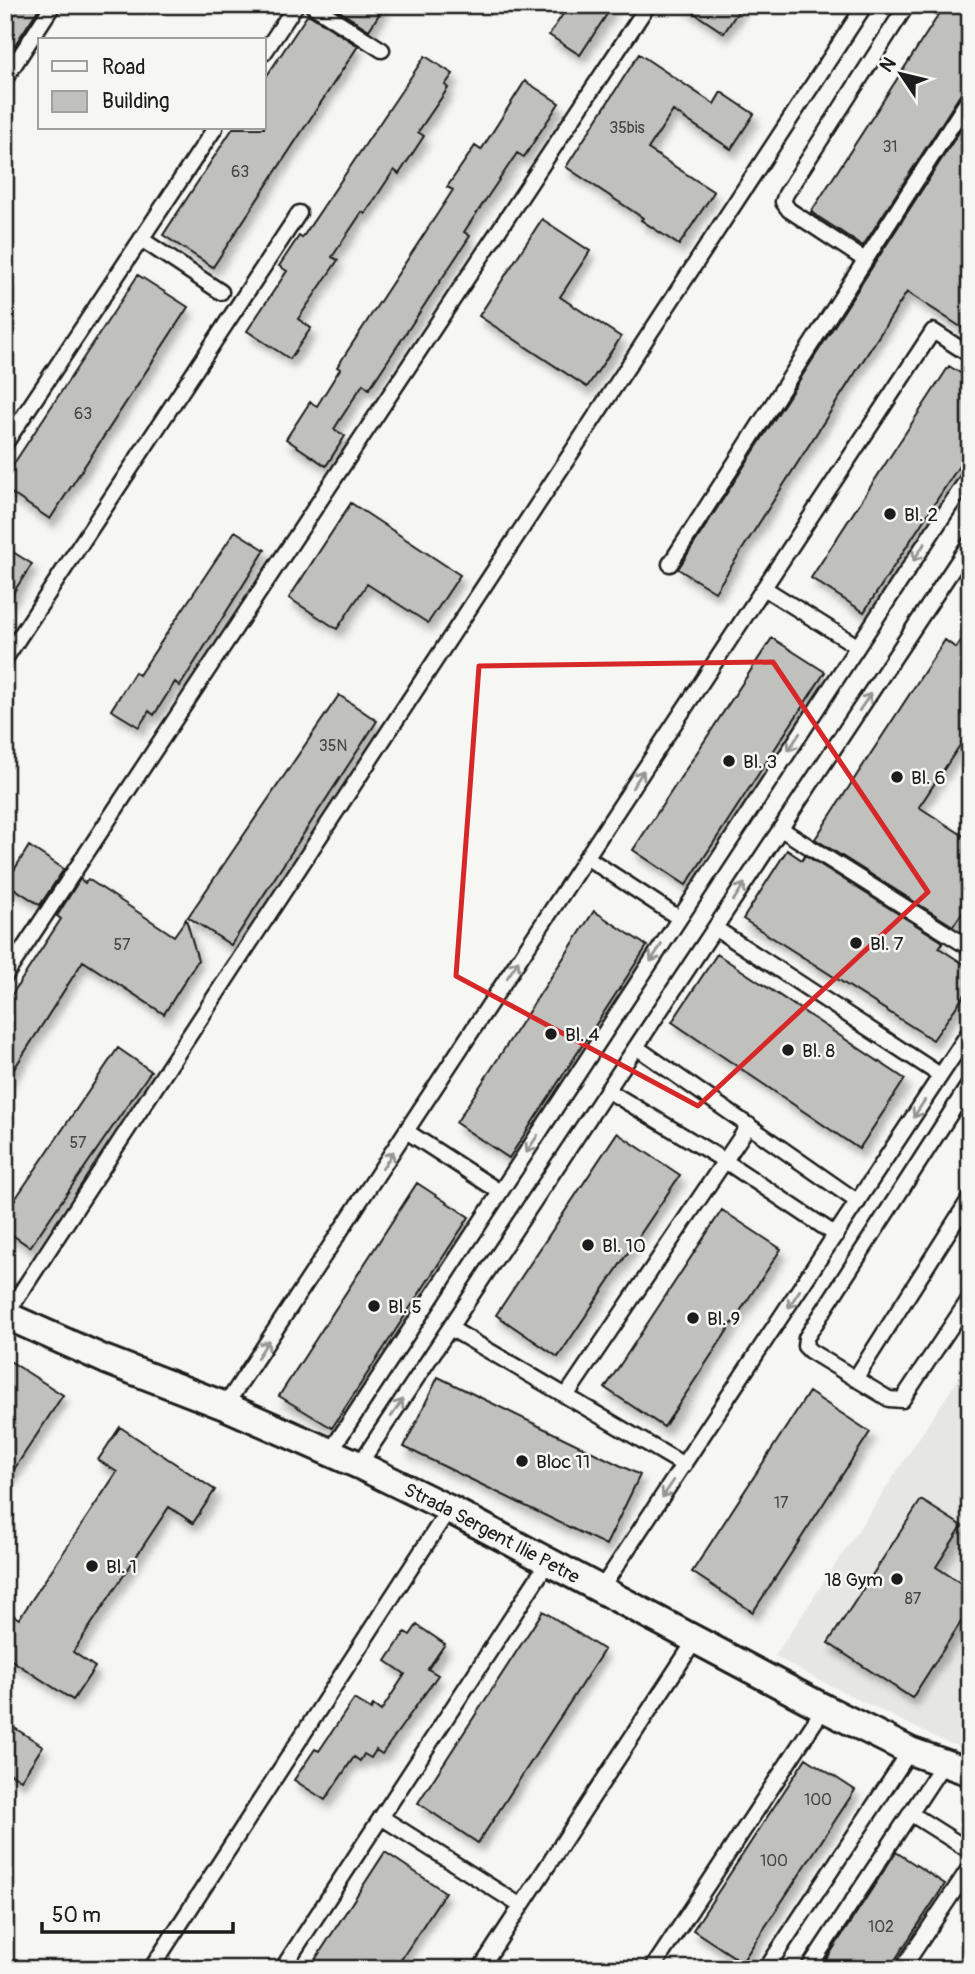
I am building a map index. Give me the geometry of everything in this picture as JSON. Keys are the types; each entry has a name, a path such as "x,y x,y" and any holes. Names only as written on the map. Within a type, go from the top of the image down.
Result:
{"street":[{"name":"Strada Sergent Ilie Petre","path":"6,1315 106,1360 225,1406 359,1465 449,1509 824,1708 910,1751 970,1772"}],"lane":[{"path":"5,79 53,5"},
{"path":"266,50 296,5"},
{"path":"312,5 382,50"},
{"path":"5,976 648,5"},
{"path":"6,1315 865,5"},
{"path":"865,260 789,210 783,202 907,5"},
{"path":"670,564 970,97"},
{"path":"5,444 214,130"},
{"path":"5,659 299,213"},
{"path":"141,239 221,292"},
{"path":"225,1406 933,331 970,355"},
{"path":"330,1452 970,475"},
{"path":"359,1465 970,543"},
{"path":"764,588 857,646"},
{"path":"781,829 970,948"},
{"path":"586,857 679,918"},
{"path":"715,928 940,1075"},
{"path":"601,1589 970,1031"},
{"path":"636,1047 858,1202"},
{"path":"970,1083 806,1338 805,1346 889,1399 902,1400 970,1298"},
{"path":"607,1090 725,1161 836,1235"},
{"path":"566,1396 749,1125"},
{"path":"406,1131 500,1192"},
{"path":"855,1378 970,1198"},
{"path":"450,1328 684,1465"},
{"path":"151,1969 449,1509"},
{"path":"282,1969 548,1562"},
{"path":"480,1969 696,1639"},
{"path":"652,1969 824,1708"},
{"path":"766,1969 910,1751"},
{"path":"808,1969 943,1763"},
{"path":"910,1813 970,1851"},
{"path":"381,1817 521,1906"},
{"path":"902,1969 970,1867"}],"highlighted area":[{"path":"773,662 928,892 698,1106 456,976 479,666"}],"shaded area":[{"path":"970,1361 970,1751 939,1739 775,1656"}],"building":[{"path":"5,5 41,5 5,60"},
{"path":"330,5 385,5 369,30"},
{"path":"569,5 613,5 580,55 549,35"},
{"path":"682,5 742,5 724,33"},
{"path":"945,5 970,5 970,87 962,92 863,246 811,212"},
{"path":"308,14 358,46 213,267 163,235 232,130 266,130 266,77"},
{"path":"639,54 714,104 721,92 754,114 731,149 673,111 648,149 714,192 679,245 566,167"},
{"path":"425,56 453,74 445,85 448,88 418,132 424,136 399,174 394,170 332,257 338,260 298,319 311,328 290,359 247,331 287,271 279,266 299,236 302,238"},
{"path":"525,81 559,103 524,157 517,153 464,232 470,236 369,389 363,384 334,429 345,436 326,466 286,439 310,402 317,406 340,369 337,367 453,190 447,187 475,146 481,150"},
{"path":"970,115 970,333 907,292 715,592 678,569"},
{"path":"542,219 590,251 560,297 621,337 587,387 479,316"},
{"path":"138,275 188,307 50,519 5,489 5,477"},
{"name":"Bl. 2","path":"949,366 970,379 970,449 864,612 811,578"},
{"path":"351,503 460,575 428,623 367,584 337,629 289,598"},
{"path":"235,531 265,550 180,686 175,682 154,715 149,711 139,727 111,710 135,672 139,675"},
{"path":"5,547 32,564 5,605"},
{"name":"Bl. 6","path":"970,628 970,730 919,807 970,840 970,901 953,926 815,839 945,640 956,648"},
{"name":"Bl. 3","path":"772,638 825,672 686,885 633,850"},
{"path":"339,695 377,721 231,945 188,917"},
{"path":"29,846 64,869 40,905 6,883"},
{"name":"Bl. 7","path":"787,850 802,860 805,855 943,942 939,948 970,968 970,987 933,1040 743,919"},
{"path":"80,879 85,883 88,879 174,936 186,919 198,960 164,1014 83,961 5,1083 5,1005 61,919 57,916"},
{"name":"Bl. 4","path":"594,911 647,946 509,1158 456,1123"},
{"name":"Bl. 8","path":"717,954 905,1079 859,1149 672,1022"},
{"path":"118,1048 151,1071 30,1247 5,1230 5,1214"},
{"name":"Bl. 10","path":"617,1133 680,1175 558,1357 496,1315"},
{"name":"Bl. 5","path":"417,1183 469,1217 332,1428 279,1396"},
{"name":"Bl. 9","path":"722,1210 781,1249 664,1427 605,1388"},
{"path":"5,1358 63,1395 5,1483"},
{"name":"Bloc 11","path":"438,1377 640,1475 606,1545 404,1447"},
{"path":"809,1392 870,1432 753,1612 692,1572"},
{"name":"Bl. 1","path":"120,1427 215,1490 193,1523 169,1507 73,1652 95,1667 73,1700 5,1656 5,1610 19,1619 117,1472 98,1460"},
{"path":"921,1500 962,1526 936,1567 970,1589 970,1608 912,1698 828,1643"},
{"path":"543,1611 604,1650 478,1843 418,1803"},
{"path":"417,1625 445,1644 428,1669 438,1675 382,1754 376,1750 371,1758 364,1754 360,1761 354,1757 325,1800 294,1780 315,1749 319,1751 354,1699 371,1710 373,1705 381,1711 405,1674 386,1661 405,1632 410,1635"},
{"path":"5,1722 43,1746 21,1780 5,1770"},
{"path":"806,1758 855,1790 742,1962 693,1930"},
{"path":"385,1852 445,1892 395,1969 309,1969"},
{"path":"896,1852 945,1884 889,1969 820,1969"}],"place":[{"name":"Bl. 2","path":"890,514"},
{"name":"Bl. 3","path":"729,761"},
{"name":"Bl. 6","path":"897,777"},
{"name":"Bl. 7","path":"856,943"},
{"name":"Bl. 4","path":"551,1034"},
{"name":"Bl. 8","path":"788,1050"},
{"name":"Bl. 10","path":"588,1245"},
{"name":"Bl. 5","path":"374,1306"},
{"name":"Bl. 9","path":"693,1318"},
{"name":"Bloc 11","path":"522,1461"},
{"name":"Bl. 1","path":"92,1566"},
{"name":"18 Gym","path":"897,1579"}]}
